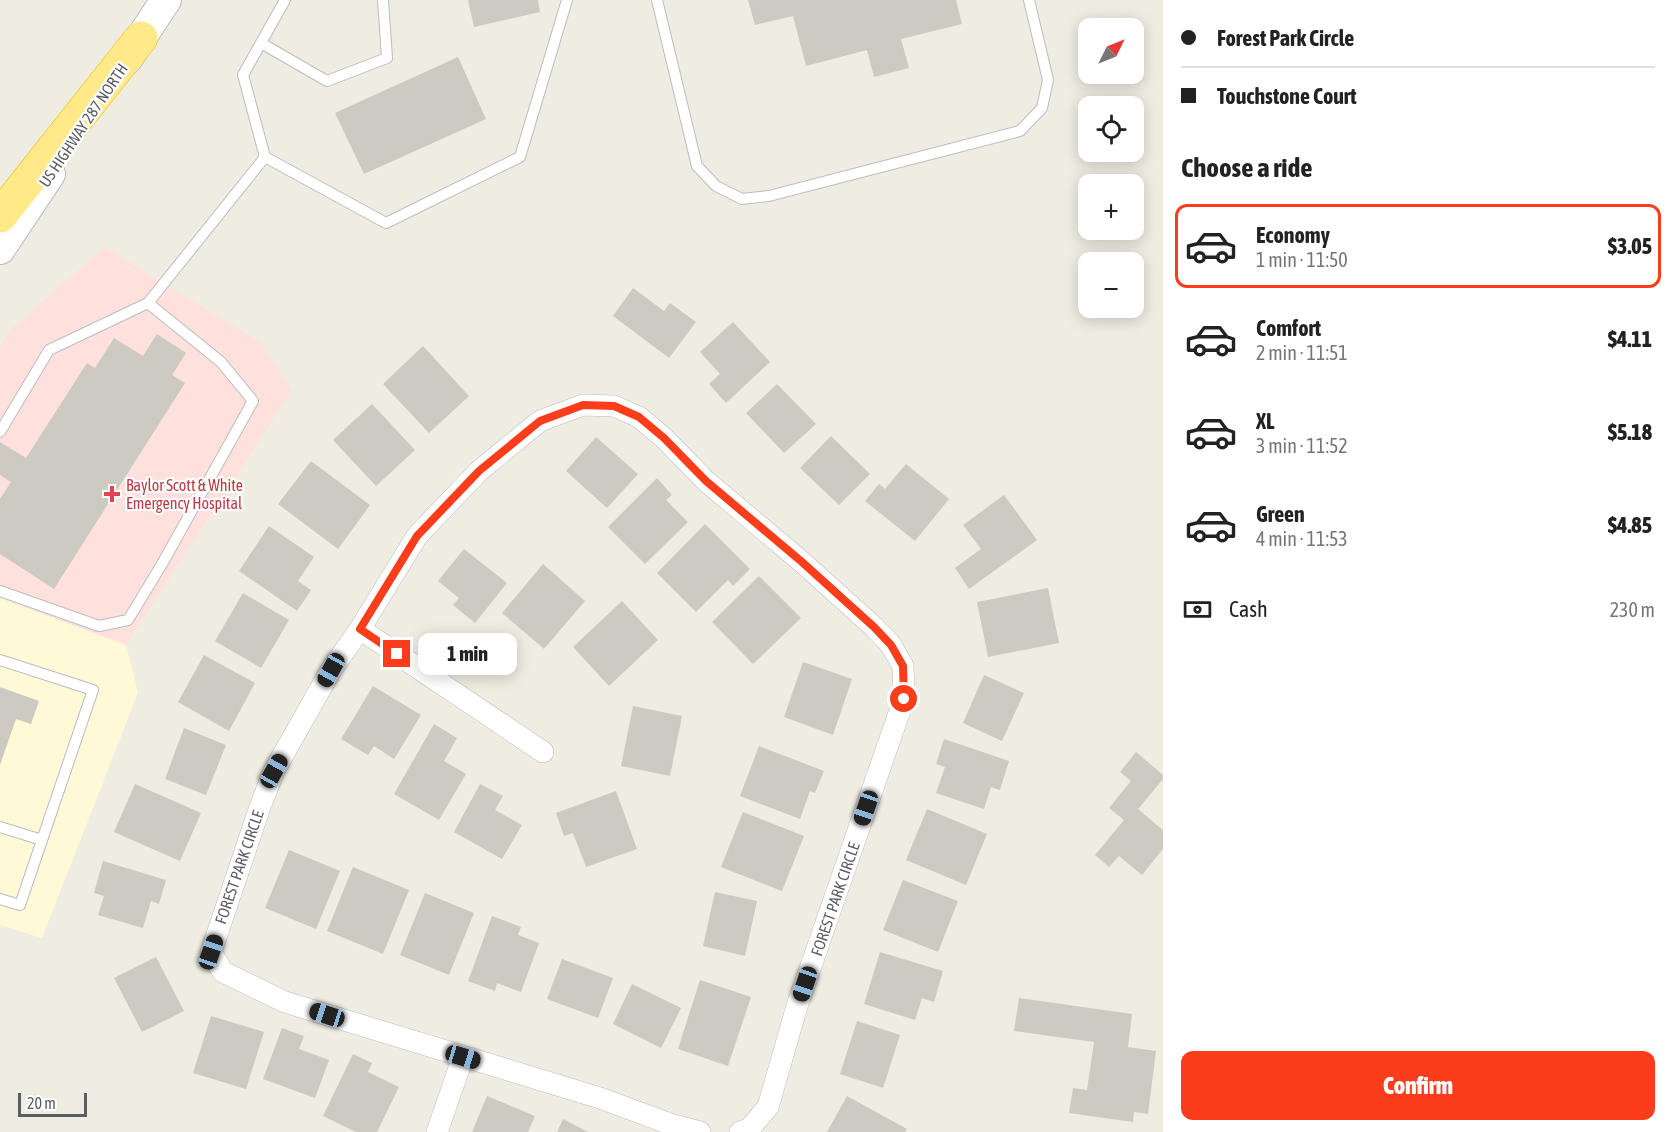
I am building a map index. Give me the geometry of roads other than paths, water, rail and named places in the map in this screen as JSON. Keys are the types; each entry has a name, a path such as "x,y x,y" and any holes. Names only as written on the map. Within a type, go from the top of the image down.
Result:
{"highway":[{"path":"0,216 141,38"}],"main road":[{"name":"US HIGHWAY 287 NORTH","path":"0,249 166,0"}],"street":[{"name":"FOREST PARK CIRCLE","path":"700,1132 600,1098 285,1002 223,972 211,952 274,771 331,670 360,629 417,536 479,471 540,421 583,405 614,406 639,417 664,438 706,481 802,562 874,627 891,645 903,666 904,699 798,1005 768,1107 749,1129 740,1132"},
{"path":"360,629 543,752"},
{"path":"437,1132 463,1057"}],"lane":[{"path":"285,0 243,75 266,157 386,223 520,157 567,0"},
{"path":"261,43 327,81 387,58 383,0"},
{"path":"657,0 697,166 717,186 742,199 769,196 1020,131 1042,108 1048,81 1029,0"},
{"path":"0,432 49,350 148,303 266,157"},
{"path":"0,591 99,626 128,620 253,401 221,362 148,303"},
{"path":"0,660 93,690 20,905 0,899"},
{"path":"0,827 42,840"}],"place":[{"name":"Baylor Scott & White Emergency Hospital","path":"112,494"}]}
